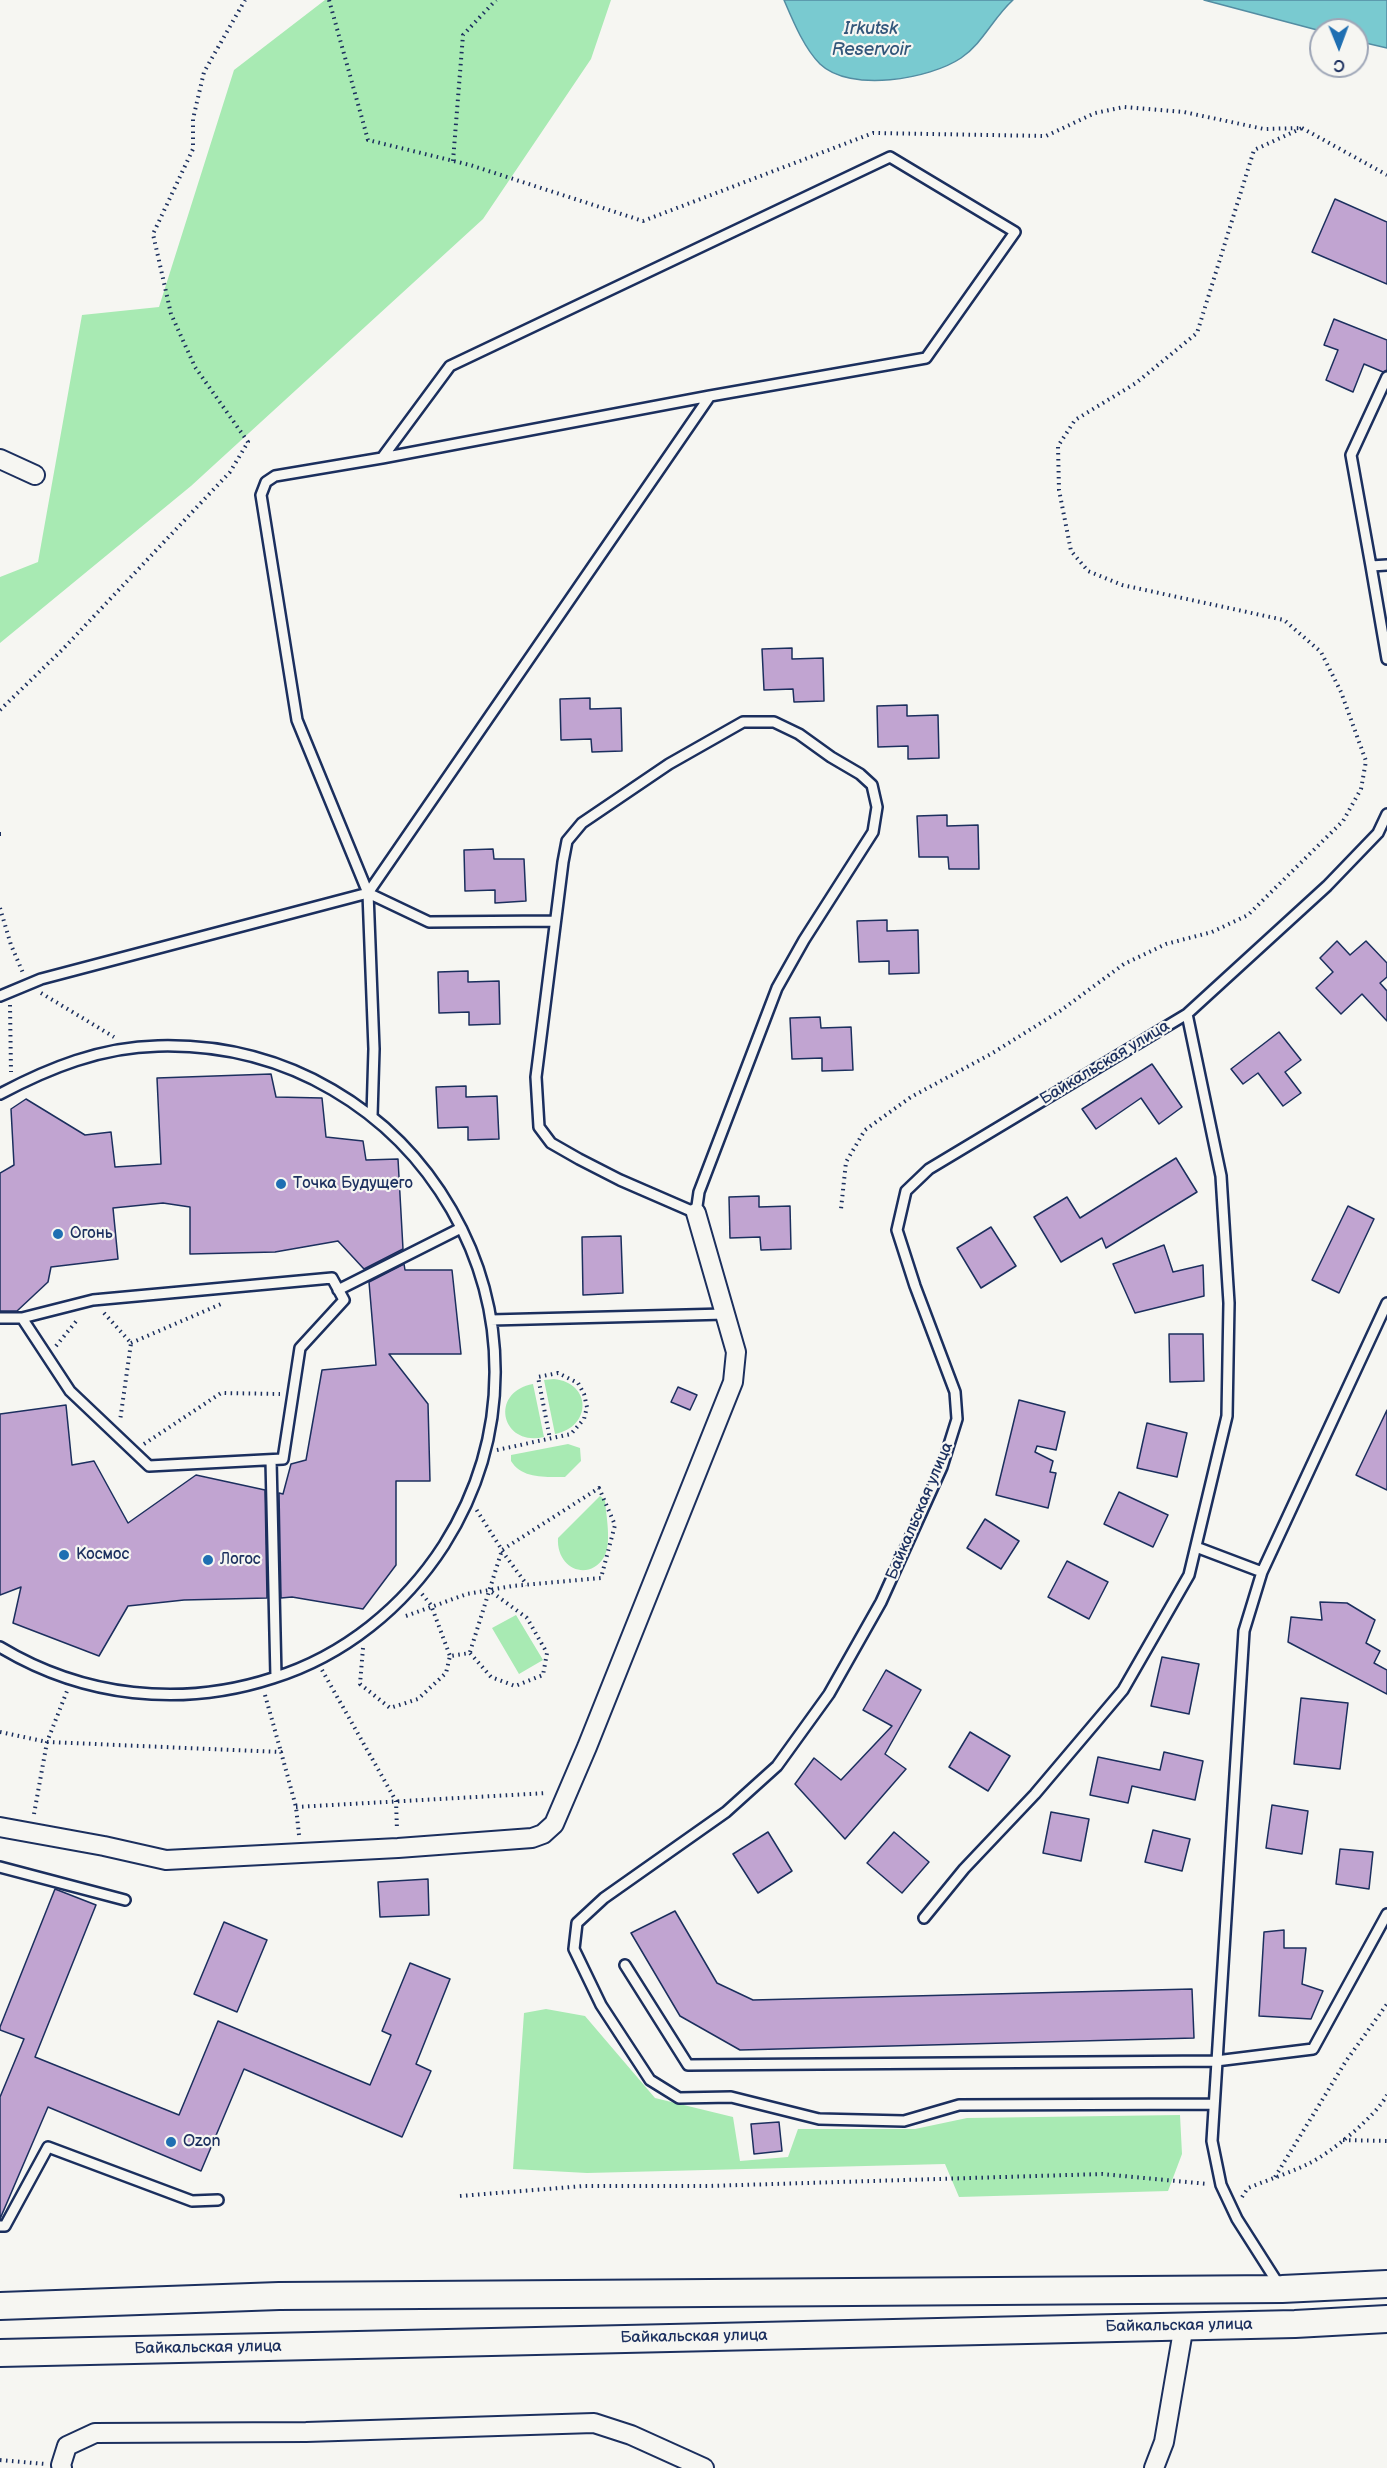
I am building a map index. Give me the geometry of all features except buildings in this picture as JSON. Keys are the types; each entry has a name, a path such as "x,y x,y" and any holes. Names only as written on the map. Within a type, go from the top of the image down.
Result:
{"main road":[{"path":"0,2306 279,2296 1282,2289 1387,2283"},
{"name":"Байкальская улица","path":"0,2353 1387,2319"}],"street":[{"path":"0,459 35,476"},
{"path":"0,1827 166,1860 398,1848 532,1838 543,1834 554,1824 568,1792 734,1382 736,1352 696,1213"},
{"path":"1154,2468 1164,2442 1184,2325"},
{"path":"62,2467 67,2446 95,2433 306,2432 594,2423 631,2435 704,2468"}],"lane":[{"path":"372,1116 374,1049 368,893 297,720 261,495 266,482 274,476 382,458 926,358 1015,232 891,157 450,366 382,458"},
{"path":"1387,377 1352,455 1387,659"},
{"path":"368,893 710,396"},
{"path":"1371,566 1387,565"},
{"path":"743,722 774,723 799,734 860,774 872,785 877,807 873,832 804,940 777,988 699,1192 696,1213 579,1160 551,1143 539,1127 536,1077 567,841 582,823 669,764 743,722"},
{"name":"Байкальская улица","path":"1214,2104 959,2105 904,2121 819,2119 730,2097 679,2098 650,2080 601,2005 574,1949 577,1923 604,1898 726,1812 777,1766 829,1694 881,1602 942,1467 957,1419 956,1392 915,1286 897,1230 906,1191 929,1169 1187,1014 1327,886 1378,833 1387,814"},
{"path":"0,996 42,979 368,893 429,922 555,921"},
{"path":"924,1918 964,1869 1035,1794 1123,1690 1189,1575 1227,1416 1229,1303 1221,1176 1187,1014"},
{"path":"0,1094 44,1071 99,1053 156,1046 214,1048 271,1061 324,1084 372,1116 413,1154 446,1199 472,1249 489,1302 496,1358 493,1413 481,1468 460,1520 430,1567 415,1584 392,1609 348,1643 298,1670 245,1687 189,1696 133,1694 71,1680 26,1663 0,1647"},
{"path":"338,1290 461,1228"},
{"path":"0,1318 22,1318 93,1300 332,1278 344,1300 300,1348 283,1459 271,1460 150,1466 70,1391 22,1318"},
{"path":"1282,2289 1238,2219 1221,2185 1212,2141 1244,1630 1262,1572 1387,1303"},
{"path":"491,1320 725,1314"},
{"path":"271,1460 276,1677"},
{"path":"1196,1547 1262,1572"},
{"path":"0,1867 125,1900"},
{"path":"625,1965 688,2065 1216,2061 1313,2049 1387,1914"},
{"path":"0,2226 6,2226 48,2147 192,2201 218,2200"}],"path":[{"path":"0,710 63,649 230,472 248,442 195,367 171,314 153,234 193,149 193,119 204,72 245,0"},
{"path":"329,0 368,140 453,161 643,221 873,132 1046,136 1095,113 1124,108 1184,112 1264,129 1302,128 1387,175"},
{"path":"453,161 462,35 496,0"},
{"path":"841,1209 846,1162 865,1130 911,1097 991,1054 1060,1011 1124,964 1166,944 1212,932 1248,915 1343,821 1361,789 1366,760 1341,692 1322,652 1284,620 1122,585 1088,571 1071,551 1059,490 1058,446 1075,420 1136,383 1197,333 1254,150 1302,128"},
{"path":"10,992 11,1088"},
{"path":"47,1356 93,1300 130,1343 118,1436"},
{"path":"130,1343 226,1302"},
{"path":"484,1453 571,1434 584,1419 587,1407 585,1394 578,1383 558,1373 538,1377 550,1438"},
{"path":"134,1451 221,1392 293,1395"},
{"path":"403,1618 412,1612 467,1594 489,1590 527,1585 601,1578 615,1525 599,1488 502,1550 489,1590 470,1653"},
{"path":"469,1498 527,1585"},
{"path":"364,1642 360,1684 390,1708 418,1699 446,1672 450,1656 431,1605 415,1584"},
{"path":"470,1653 490,1677 515,1686 543,1675 547,1653 527,1618 489,1590"},
{"path":"450,1656 470,1653"},
{"path":"317,1660 396,1801 398,1848"},
{"path":"31,1832 47,1742 71,1680"},
{"path":"261,1682 296,1807 300,1854"},
{"path":"0,1732 47,1742 281,1752"},
{"path":"547,1793 551,1782"},
{"path":"296,1807 568,1792"},
{"path":"1275,2177 1346,2061 1387,2004"},
{"path":"1238,2219 1239,2203 1248,2188 1310,2163 1380,2107 1387,2094"},
{"path":"1341,2140 1387,2141"},
{"path":"459,2196 584,2186 708,2186 1102,2174 1221,2185"},
{"path":"0,2460 62,2467"}],"green space":[{"path":"325,0 611,0 591,59 483,219 191,486 0,643 0,577 38,562 82,315 159,307 234,70"},
{"path":"554,1379 566,1382 575,1388 581,1396 583,1405 576,1423 567,1430 555,1434 544,1380"},
{"path":"533,1384 544,1437 529,1438 518,1434 510,1427 506,1417 506,1407 510,1397 519,1389"},
{"path":"568,1444 580,1448 581,1461 565,1477 542,1477 528,1474 521,1471 511,1461 511,1455"},
{"path":"600,1496 605,1500 608,1537 604,1557 598,1565 590,1569 575,1568 562,1558 558,1538"},
{"path":"516,1615 543,1660 519,1674 492,1628"},
{"path":"546,2009 585,2016 655,2098 733,2117 740,2161 788,2157 798,2129 915,2129 967,2118 1180,2115 1182,2154 1168,2191 959,2197 945,2164 587,2173 513,2169 524,2013"}],"water":[{"name":"Irkutsk Reservoir","path":"784,0 1013,0 976,45 961,58 930,72 911,77 870,80 833,73 820,64 804,42"},
{"path":"1204,0 1387,0 1387,48 1369,44 1369,18 1309,18 1309,28"}],"place":[{"name":"Точка Будущего","path":"281,1184"},
{"name":"Огонь","path":"58,1234"},
{"name":"Космос","path":"64,1555"},
{"name":"Логос","path":"208,1560"},
{"name":"Ozon","path":"171,2142"}]}
